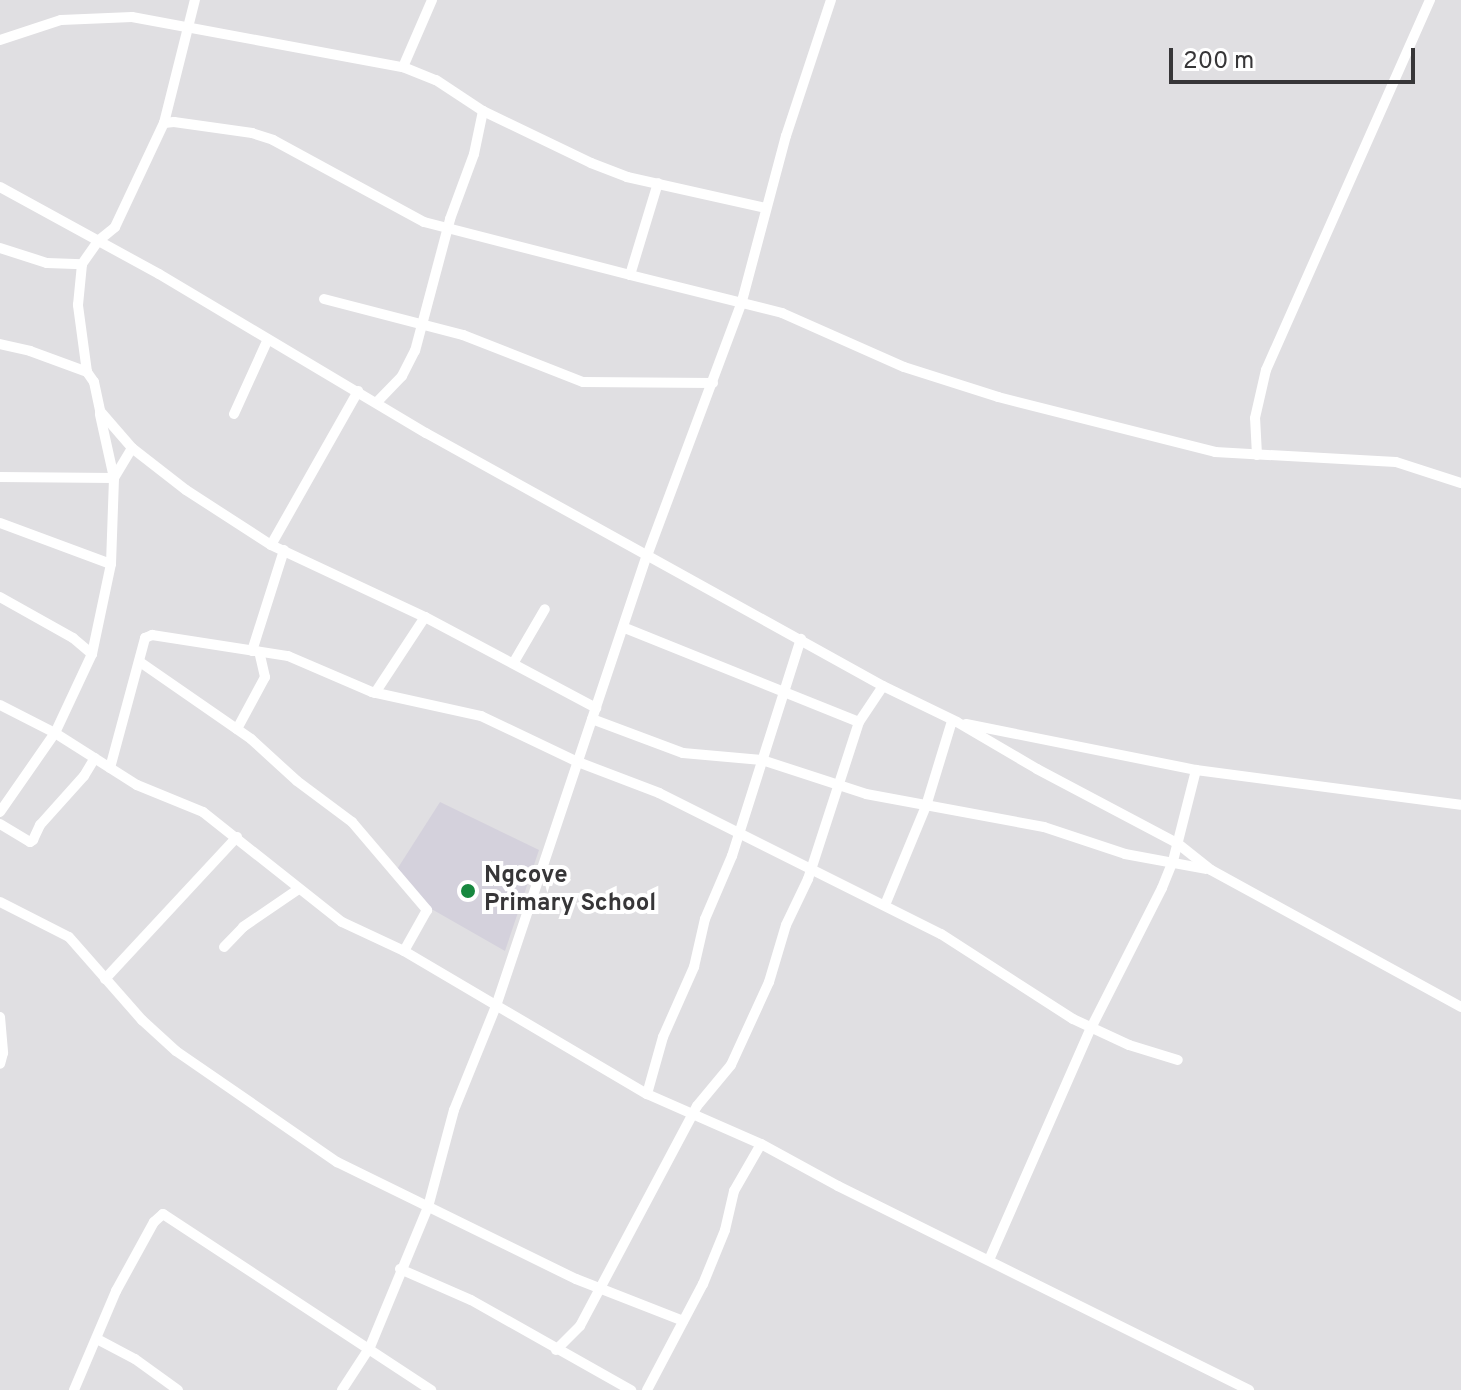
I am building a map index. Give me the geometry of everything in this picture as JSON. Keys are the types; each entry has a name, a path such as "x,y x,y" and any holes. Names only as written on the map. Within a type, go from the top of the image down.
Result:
{"street":[{"path":"0,812 55,733 92,654 111,564 114,478 94,382 87,372 78,305 82,264 98,241 115,227 164,123 195,0"},
{"path":"403,67 432,0"},
{"path":"342,1390 370,1347 428,1207 454,1110 496,1006 648,553 742,301 795,107 831,0"},
{"path":"1257,455 1255,418 1266,370 1430,0"},
{"path":"0,40 61,20 91,16 132,17 403,67 436,80 483,111 591,163 658,183 766,208"},
{"path":"377,402 407,369 450,230 450,219 474,154 483,111"},
{"path":"164,123 226,128 273,140 401,212 450,230 742,301 804,320 904,367 998,397 1215,452 1396,462 1461,483"},
{"path":"630,275 658,183"},
{"path":"0,187 426,433 648,553 883,686 955,721 1037,769 1177,843 1211,870 1461,1007"},
{"path":"0,248 47,263 82,264"},
{"path":"324,299 463,335 583,382 713,383"},
{"path":"234,414 268,339"},
{"path":"0,344 30,351 87,372"},
{"path":"271,545 358,391"},
{"path":"100,411 132,448 186,490 271,545 425,617 596,708"},
{"path":"114,478 132,448"},
{"path":"0,477 114,478"},
{"path":"0,523 111,564"},
{"path":"237,729 265,677 256,651 284,550"},
{"path":"0,597 73,638 92,654"},
{"path":"514,662 545,609"},
{"path":"375,693 425,617"},
{"path":"625,628 859,722"},
{"path":"110,768 140,662 141,644 152,635 288,656 375,693 481,716 578,762 659,793 941,934 1091,1028 1129,1045 1178,1060"},
{"path":"647,1094 663,1037 694,967 705,919 732,856 737,831 801,639"},
{"path":"140,662 237,729 352,822 425,907 404,951"},
{"path":"556,1350 573,1335 600,1289 693,1114 731,1065 769,982 786,925 810,867 859,722 883,686"},
{"path":"1,707 55,733 137,785 203,812 237,837 297,890 342,922 404,951 647,1094 761,1144 1249,1390"},
{"path":"592,719 683,753 762,760 838,785 926,806 1044,827 1125,854 1211,870"},
{"path":"955,721 1196,770 1461,805"},
{"path":"885,905 926,806 955,721"},
{"path":"0,824 30,842 33,840 40,825 84,776 95,758"},
{"path":"989,1260 1091,1028 1173,861 1196,770"},
{"path":"105,979 237,837"},
{"path":"224,947 243,927 297,890"},
{"path":"0,902 69,937 155,1033 206,1075 337,1162 600,1289 683,1321"},
{"path":"0,1017 0,1064"},
{"path":"647,1390 725,1230 739,1178 761,1144"},
{"path":"74,1390 116,1291 154,1222 163,1214 223,1250 329,1325 370,1347 431,1390"},
{"path":"400,1269 478,1304 631,1390"},
{"path":"97,1339 135,1359 178,1390"}],"shaded area":[{"name":"Ngcove Primary School","path":"440,802 539,850 505,951 428,907 394,874"}],"place":[{"name":"Ngcove Primary School","path":"468,891"}]}
